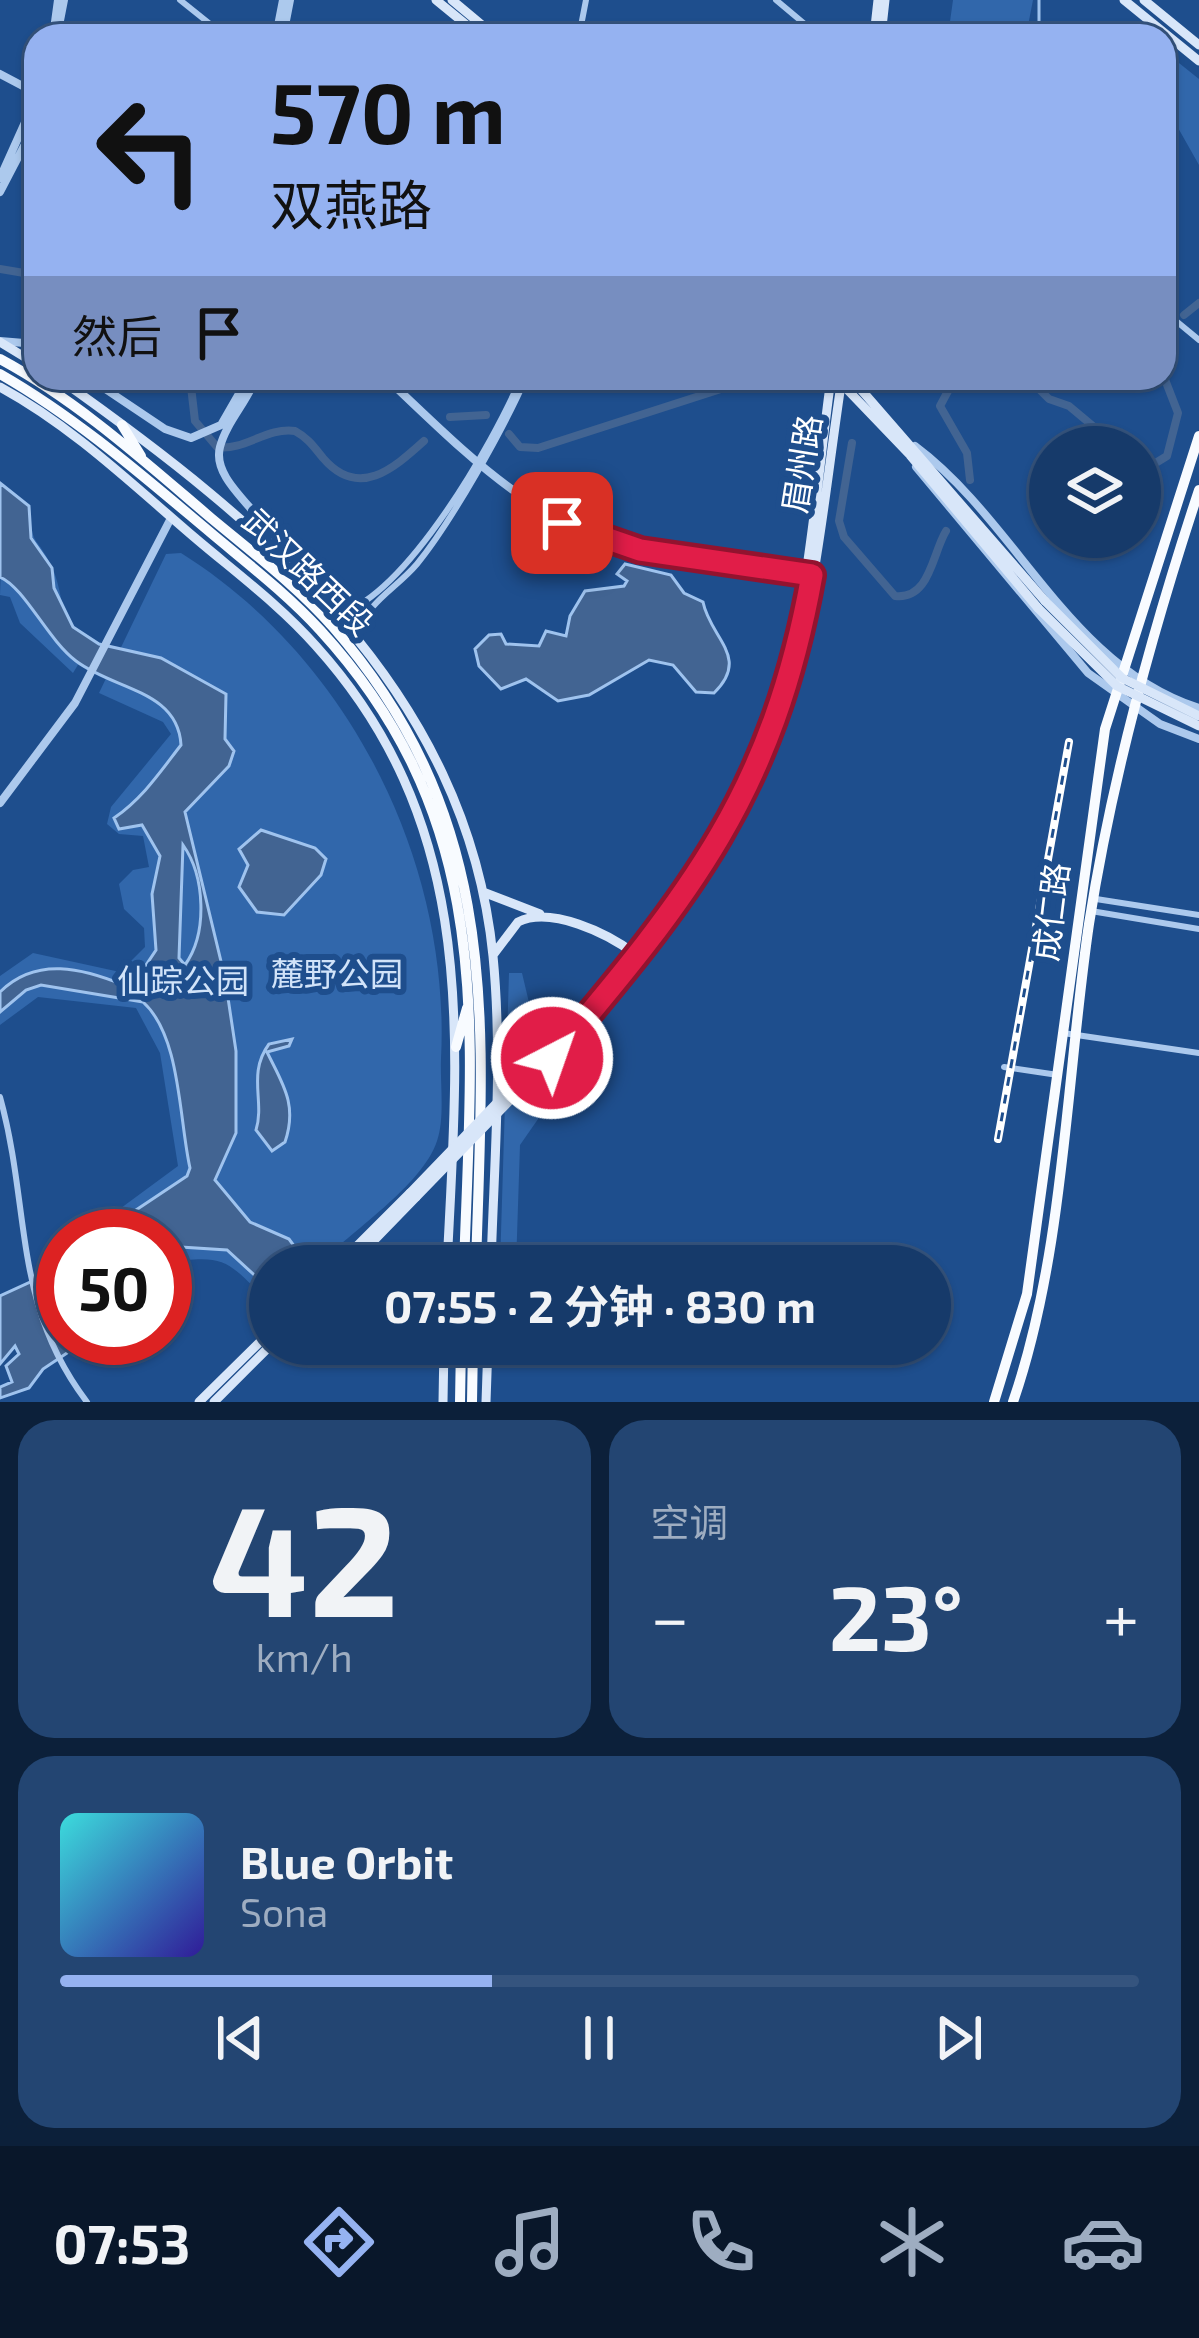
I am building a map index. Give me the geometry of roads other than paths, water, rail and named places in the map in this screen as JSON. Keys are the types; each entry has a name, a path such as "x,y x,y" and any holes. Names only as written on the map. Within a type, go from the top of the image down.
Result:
{"highway":[{"name":"武汉路西段","path":"0,381 55,407 282,593 352,667 428,802 453,876 471,994 465,1245"},
{"name":"武汉路西段","path":"50,390 294,587 330,624 390,703 440,798 474,920 480,969 476,1245"},
{"path":"122,425 146,464"},
{"name":"成仁路","path":"1012,1402 1035,1335 1113,694 1199,436"},
{"name":"成仁路","path":"994,1402 1028,1294 1058,1075 1070,1034 1132,707 1199,490"},
{"path":"456,1046 471,994"},
{"path":"460,1402 461,1365"},
{"path":"472,1402 473,1365"}],"main road":[{"path":"436,0 465,24"},
{"path":"452,0 481,24"},
{"path":"1124,0 1154,24"},
{"path":"1144,0 1173,24"},
{"path":"0,381 172,518 317,646 379,734 405,785 446,904 456,1046 448,1245"},
{"path":"74,390 286,561 341,614 430,742 466,830 493,955 498,1061 492,1245"},
{"name":"眉州路","path":"634,954 718,830 766,729 809,573 838,390"},
{"path":"851,390 912,451 1117,686 1199,726"},
{"path":"1041,604 1122,678 1199,711"},
{"path":"369,1245 549,1055 634,954 611,938 482,892"},
{"path":"493,955 518,922 544,916"},
{"path":"359,1245 413,1195"},
{"path":"199,1402 249,1353"},
{"path":"214,1402 251,1365"},
{"path":"442,1402 443,1365"},
{"path":"486,1402 487,1365"}],"street":[{"path":"180,0 209,24"},
{"path":"776,0 805,24"},
{"path":"0,178 24,123"},
{"path":"0,192 24,146"},
{"path":"107,390 165,429 197,437 210,434 245,390"},
{"path":"246,390 218,454 225,479 271,525 286,561"},
{"path":"399,390 532,507 604,540 809,573"},
{"path":"358,635 367,610 415,567 516,390"},
{"path":"912,451 944,468 1050,594 1121,664 1199,711"},
{"path":"912,451 923,480 1033,612 1113,694 1199,739"},
{"path":"341,614 368,600 415,558 476,462"},
{"path":"0,802 75,703 172,518"},
{"path":"1093,905 1199,915"},
{"path":"1093,905 1199,929"},
{"path":"1070,1034 1199,1053"},
{"path":"1004,1067 1058,1075"},
{"path":"0,1096 22,1196 28,1280 40,1323 87,1402"}],"waterway":[{"path":"1039,0 1039,24"},
{"path":"0,269 24,273"},
{"path":"1184,315 1199,303"},
{"path":"191,390 195,421 217,447 295,431 336,470 350,477 376,475 424,441"},
{"path":"509,434 520,447 538,448 718,390"},
{"path":"949,390 940,406 967,453 970,480"},
{"path":"1040,390 1093,426"},
{"path":"1161,460 1167,456 1178,413 1169,390"},
{"path":"450,417 486,415"},
{"path":"852,443 839,521 844,537 895,596 916,591 923,583 946,531"}],"railway":[{"path":"998,1139 1069,742"}],"park label":[{"name":"麓野公园","path":"337,974"},
{"name":"仙踪公园","path":"183,981"}]}
